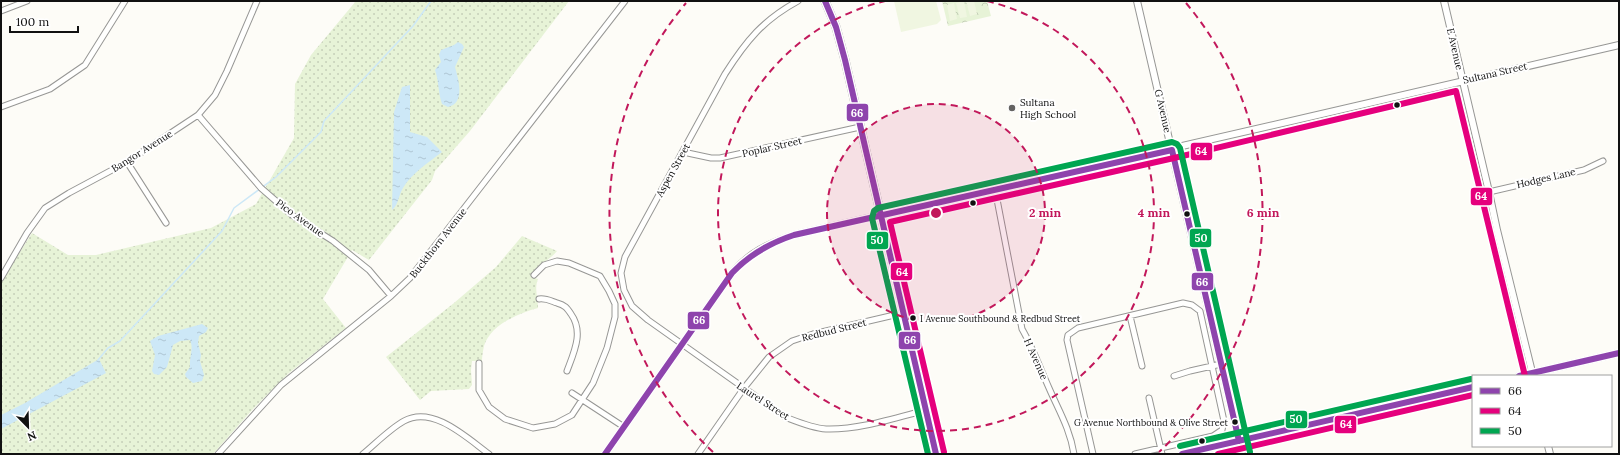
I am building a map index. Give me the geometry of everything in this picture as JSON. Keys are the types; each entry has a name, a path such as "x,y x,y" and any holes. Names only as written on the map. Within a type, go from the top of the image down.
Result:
{"main road":[{"path":"826,1 836,27 842,49 936,454"}],"street":[{"path":"1,12 27,1"},
{"path":"1,107 50,89 85,65 125,1"},
{"name":"Bangor Avenue","path":"1,277 27,233 45,208 69,193 127,162 198,115 215,95 228,71 256,1"},
{"name":"Buckthorn Avenue","path":"218,454 281,386 402,287 418,269 625,1"},
{"name":"Aspen Street","path":"681,345 632,306 624,290 621,273 625,257 739,51 752,35 766,22 798,1"},
{"name":"G Avenue","path":"1138,1 1242,454"},
{"name":"E Avenue","path":"1444,1 1532,375"},
{"name":"Sultana Street","path":"604,454 732,273 749,255 772,242 794,235 1172,150 1462,81 1619,46"},
{"name":"Pico Avenue","path":"198,115 261,188 292,215 333,241 369,270 391,296"},
{"name":"Poplar Street","path":"683,152 711,158 720,158 860,127"},
{"name":"Hodges Lane","path":"1489,192 1584,170 1603,161"},
{"path":"127,162 166,223"},
{"name":"H Avenue","path":"995,189 1022,329 1033,348 1070,433 1074,454"},
{"path":"479,363 479,390 489,407 505,419 533,428 555,424 572,415 593,383 607,348 615,317 615,304 600,276 569,263 557,261 544,264 534,275"},
{"path":"539,299 544,298 565,306 575,319 578,333 577,340 567,371"},
{"path":"1093,454 1067,340 1068,335 1073,330 1078,328 1183,303 1192,305 1200,311 1224,421 1222,430 1213,436 1135,454"},
{"name":"Redbud Street","path":"698,454 744,388 769,357 792,341 814,334 903,313"},
{"path":"1130,316 1142,366"},
{"name":"Laurel Street","path":"681,345 785,417 806,425 826,429 859,426 926,410"},
{"path":"1532,375 1619,353"},
{"path":"1174,376 1221,364"},
{"path":"1182,454 1472,387"},
{"path":"572,393 624,427"},
{"path":"1149,398 1162,454"},
{"path":"364,454 403,421 417,417 429,417 439,420 489,454"}],"green space":[{"path":"356,1 569,1 470,131 435,171 432,180 369,260 352,250 323,299 346,328 289,373 253,409 213,454 1,454 1,282 32,233 68,255 96,255 211,228 256,204 294,138 295,84 311,55"},
{"path":"894,1 936,1 941,20 937,24 901,32"},
{"path":"942,1 987,1 991,16 948,26"},
{"path":"964,1 967,17 960,18 956,3"},
{"path":"966,1 974,1 977,14 970,16"},
{"path":"954,3 957,19 950,21 947,5"},
{"path":"522,236 557,251 534,272 531,277 538,279 536,290 538,308 522,313 506,321 492,332 484,346 482,361 472,361 472,385 469,389 431,391 420,400 386,357 454,303 496,267"}],"water":[{"path":"458,42 464,47 455,67 459,83 459,95 454,105 448,107 442,104 435,70 441,62 439,55 441,50"},
{"path":"410,85 410,132 427,137 442,152 421,168 411,178 403,188 396,205 392,210 394,112 402,87"},
{"path":"202,324 208,328 206,332 199,336 198,343 201,355 200,361 204,375 202,381 193,383 186,377 185,374 190,367 192,347 190,340 180,341 173,345 167,367 159,375 154,374 152,371 155,355 150,341 158,336"},
{"path":"99,359 106,373 1,429 1,415 25,403"}],"waterway":[{"path":"98,360 108,348 120,341 222,231 234,208 276,177 321,132 324,121 413,26 431,1"}],"transit line":[{"name":"66","path":"825,1 836,27 845,60 936,454"},
{"name":"64","path":"944,452 890,222 1174,158 1456,91 1525,375"},
{"name":"50","path":"928,454 872,218 874,211 878,208 1172,142 1177,144 1180,148 1250,452"},
{"name":"66","path":"605,454 732,273 746,260 769,246 794,235 1172,150 1239,441"},
{"name":"66","path":"1523,375 1619,353"},
{"name":"50","path":"1180,446 1471,379"},
{"name":"66","path":"1182,454 1472,387"},
{"name":"64","path":"1218,454 1472,395"}],"place":[{"name":"Sultana High School","path":"1012,108"},
{"name":"I Avenue Southbound & Redbud Street","path":"913,318"},
{"name":"G Avenue Northbound & Olive Street","path":"1235,422"}]}
